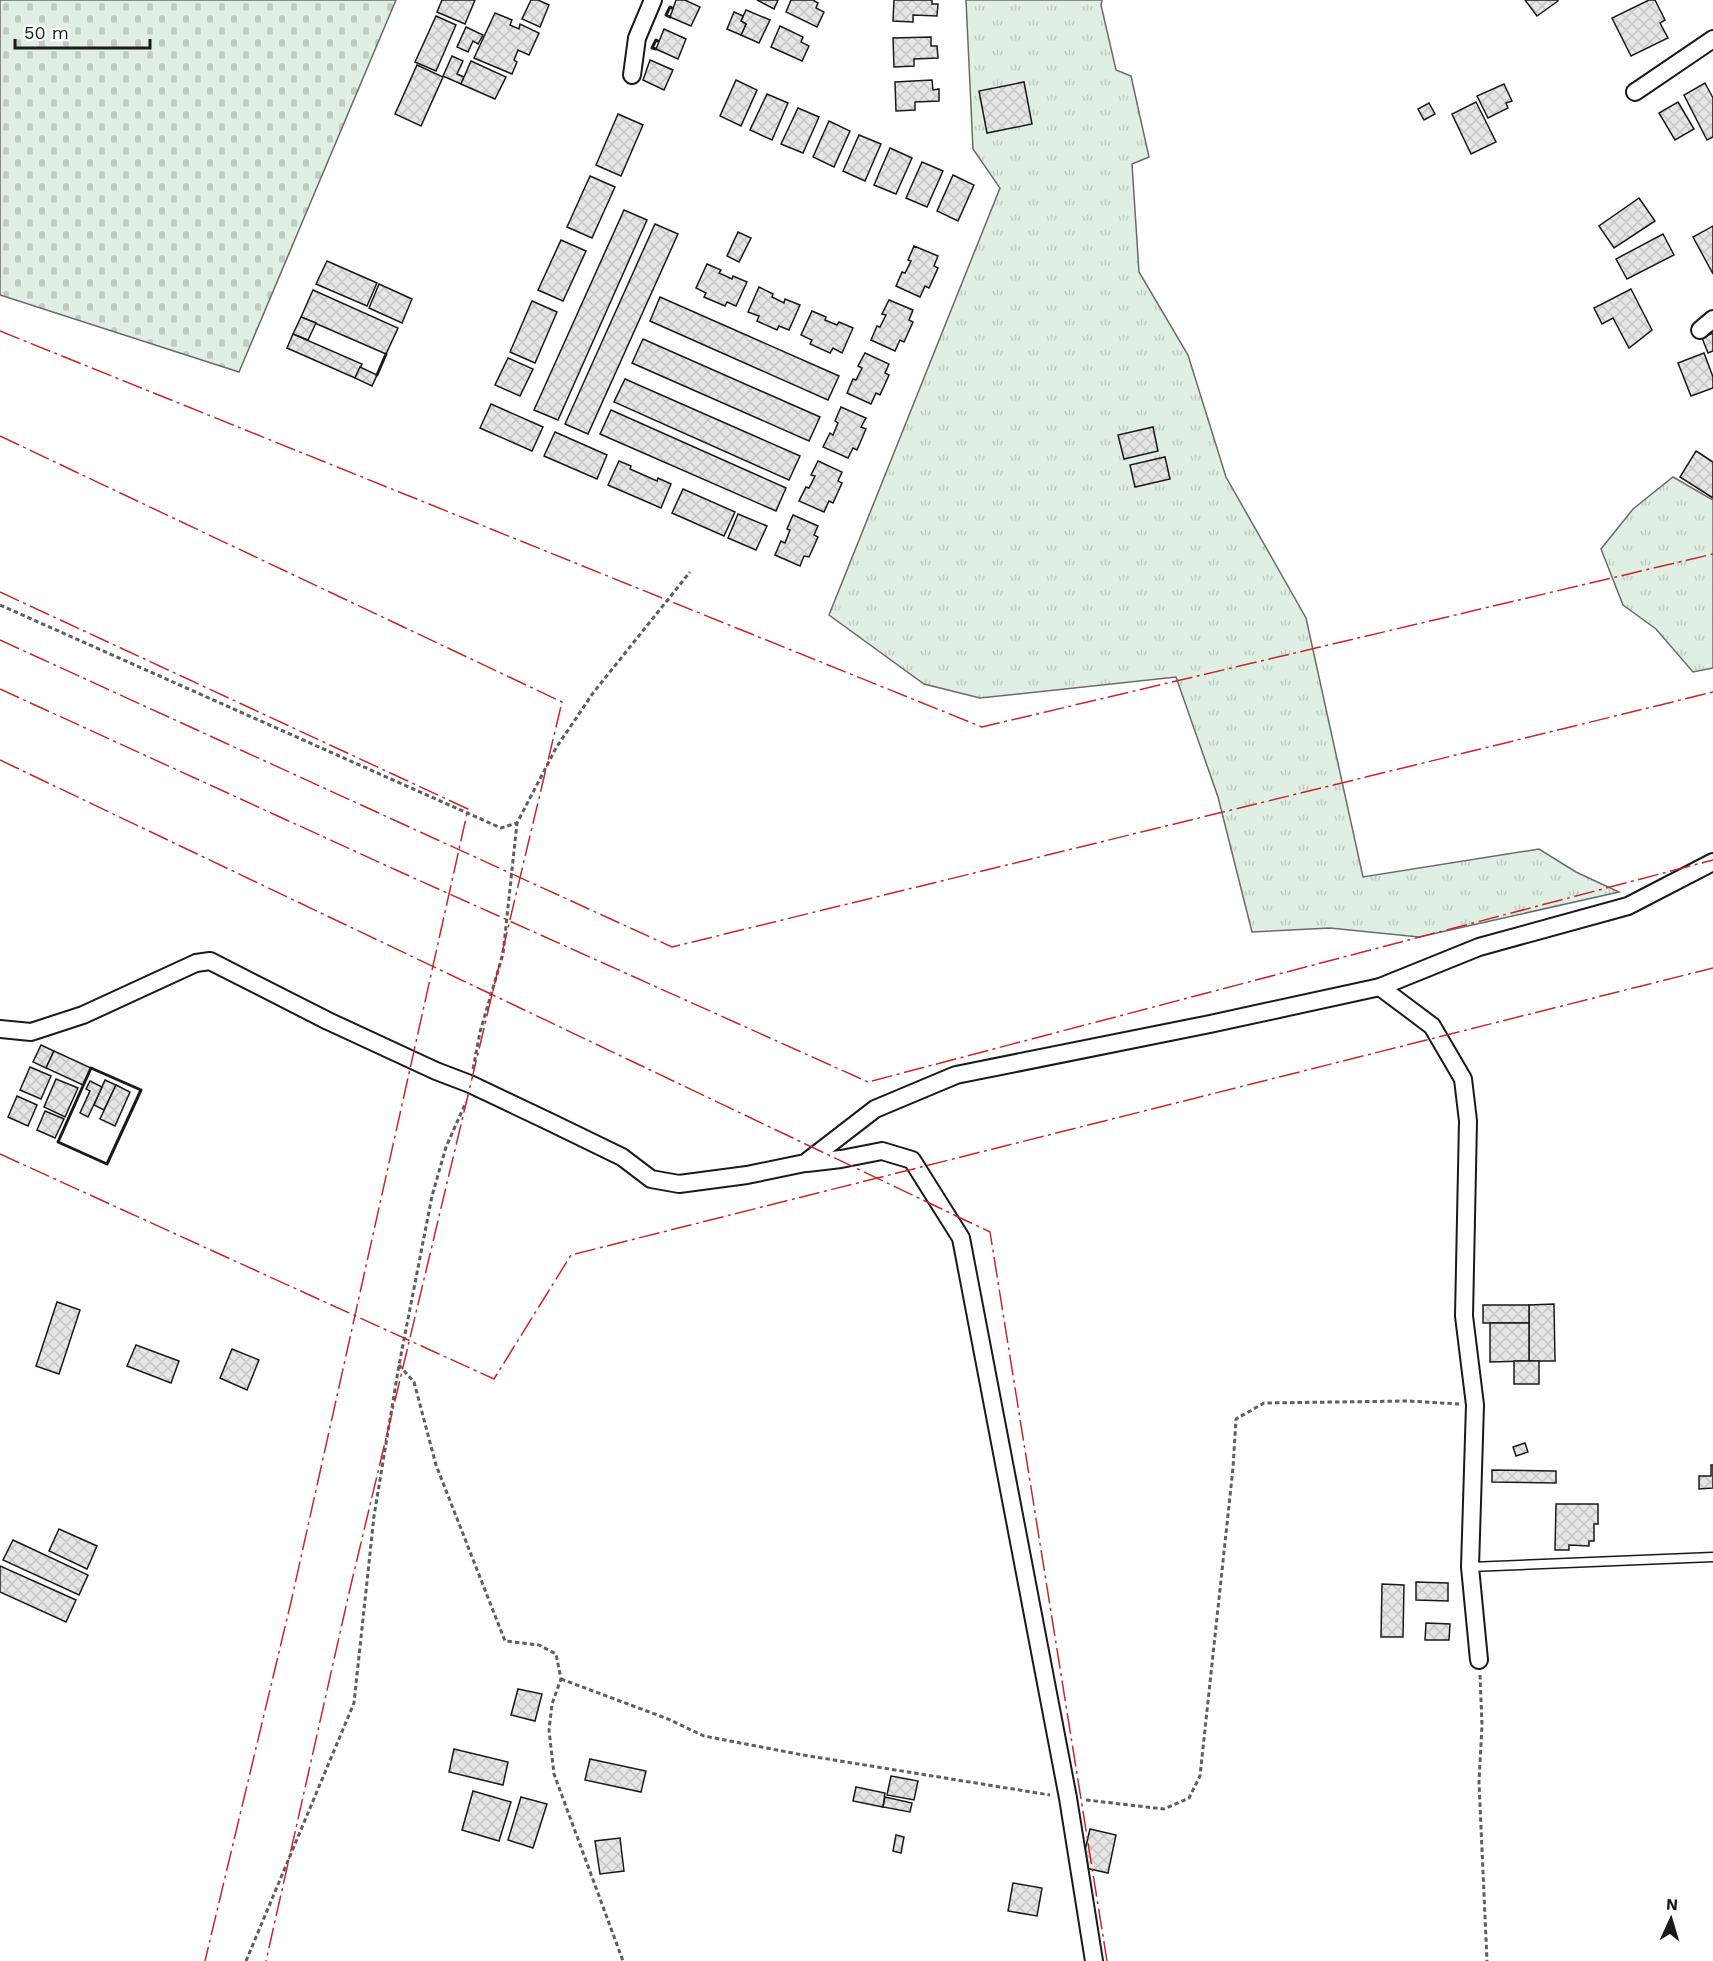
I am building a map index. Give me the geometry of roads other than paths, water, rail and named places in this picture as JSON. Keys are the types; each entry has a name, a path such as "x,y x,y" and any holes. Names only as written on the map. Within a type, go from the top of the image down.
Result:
{"street":[{"path":"632,75 637,38 653,0"},
{"path":"1635,92 1713,39"},
{"path":"805,1163 875,1109 956,1075 1380,987 1479,947 1628,906 1713,862"},
{"path":"0,1029 31,1032 83,1015 196,963 210,961 328,1022 470,1084 622,1157 651,1179 679,1184 882,1151 912,1160 961,1238 1068,1798 1094,1961"},
{"path":"1380,987 1432,1026 1463,1079 1467,1121 1464,1316 1475,1405 1470,1567 1479,1660"}],"lane":[{"path":"1470,1567 1713,1557"}]}
